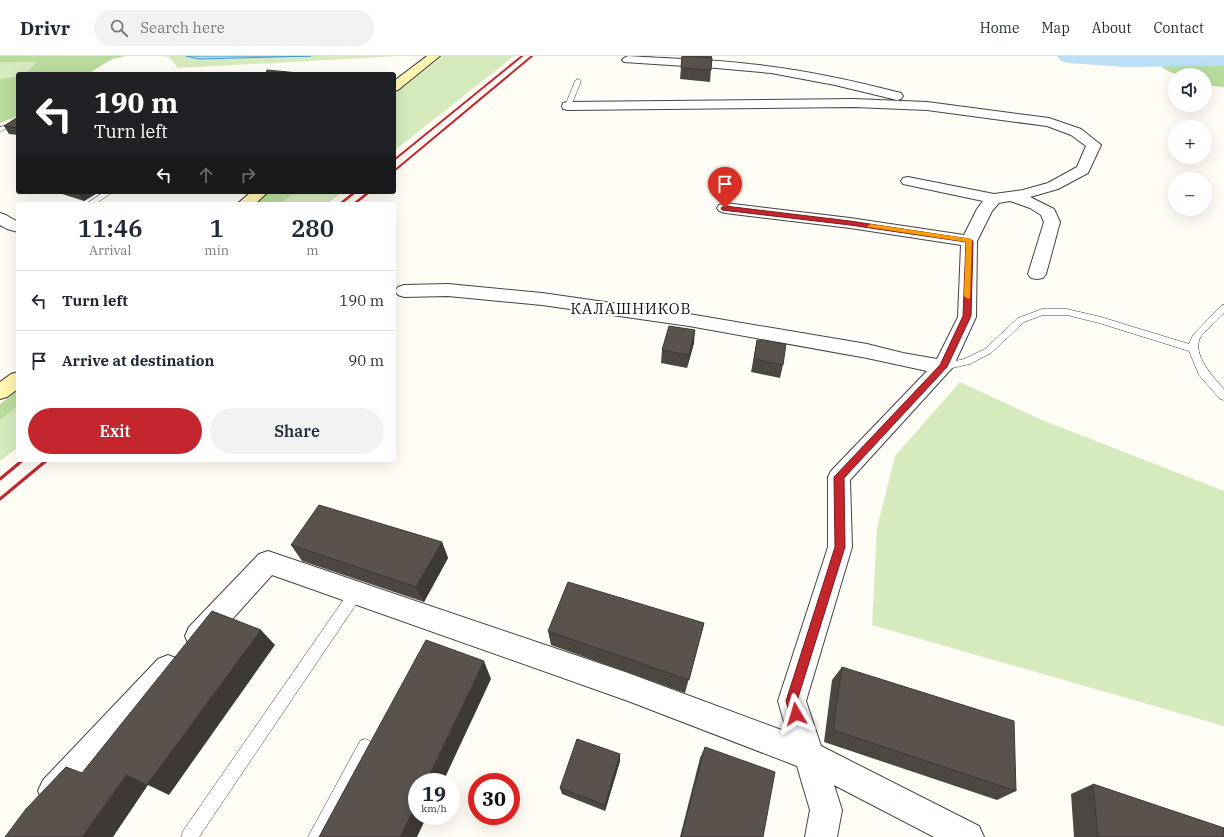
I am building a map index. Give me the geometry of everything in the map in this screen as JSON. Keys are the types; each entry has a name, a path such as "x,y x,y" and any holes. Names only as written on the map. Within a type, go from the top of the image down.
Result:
{"street":[{"path":"396,85 434,56"},
{"path":"628,60 729,65 766,70 868,88 927,106"},
{"path":"568,106 854,103 927,106 1050,122 1076,132 1094,145 1083,170 1053,186 1002,198 984,208 969,241 967,316 943,367 839,477 840,547 792,701 807,755 826,810 821,837"},
{"path":"908,181 1036,205 1048,212 1052,222 1038,274"},
{"path":"248,202 258,194"},
{"path":"725,208 850,223 969,241"},
{"path":"404,291 448,290 557,301 689,320 867,351 903,360 943,367"},
{"path":"0,392 16,380"},
{"path":"39,808 268,562 628,687 807,755 968,837"}],"lane":[{"path":"568,106 578,81"},
{"path":"93,202 106,194"},
{"path":"1224,308 1196,338 1193,349 1203,372 1224,396"},
{"path":"943,367 967,362 988,351 1021,320 1042,312 1067,312 1101,320 1193,349"},
{"path":"190,837 356,593"},
{"path":"316,837 365,746"}],"green space":[{"path":"0,56 126,56 112,59 91,72 27,72 37,62 0,62"},
{"path":"160,56 186,56 199,59 311,56 400,56 178,68 169,57"},
{"path":"443,56 514,56 396,149 396,92"},
{"path":"1148,56 1224,56 1224,87 1212,86 1212,68 1168,68 1168,70"},
{"path":"0,62 37,62 27,72 16,72 16,76 0,79"},
{"path":"16,76 16,117 0,123 0,79"},
{"path":"266,194 293,194 283,202 256,202"},
{"path":"293,194 340,194 330,202 283,202"},
{"path":"960,382 1042,420 1224,491 1224,726 872,625 877,528 895,456"},
{"path":"16,392 16,408 0,420 0,404"},
{"path":"16,408 16,449 0,461 0,420"}],"water":[{"path":"186,56 311,56 199,59"}],"building":[{"path":"682,56 712,58 711,70 681,68"},
{"path":"267,70 288,72 266,72"},
{"path":"16,118 16,128 4,126"},
{"path":"669,326 695,330 689,355 662,350"},
{"path":"757,340 786,344 783,365 754,359"},
{"path":"319,505 442,542 416,587 291,545"},
{"path":"568,582 704,623 689,680 548,631"},
{"path":"212,611 261,630 147,785 126,775 82,837 5,837 26,809 66,767 82,773"},
{"path":"426,640 484,661 430,773 408,773 408,821 400,837 319,837"},
{"path":"842,667 1014,721 1016,791 833,730"},
{"path":"577,739 620,754 605,805 560,788"},
{"path":"705,747 775,772 763,837 681,837"},
{"path":"1093,784 1224,828 1224,837 1098,837"}],"waterway":[{"path":"1069,56 1124,60 1224,59"}],"railway":[{"path":"396,158 522,56"},
{"path":"396,169 532,56"},
{"path":"342,202 352,194"},
{"path":"356,202 366,194"},
{"path":"0,479 21,462"},
{"path":"0,499 45,462"}],"slow traffic":[{"path":"871,226 969,241 968,296"}],"district":[{"name":"КАЛАШНИКОВ","path":"631,309"}],"route":[{"path":"725,208 850,223 969,241 967,316 943,367 839,477 840,547 792,701 796,714"}]}
